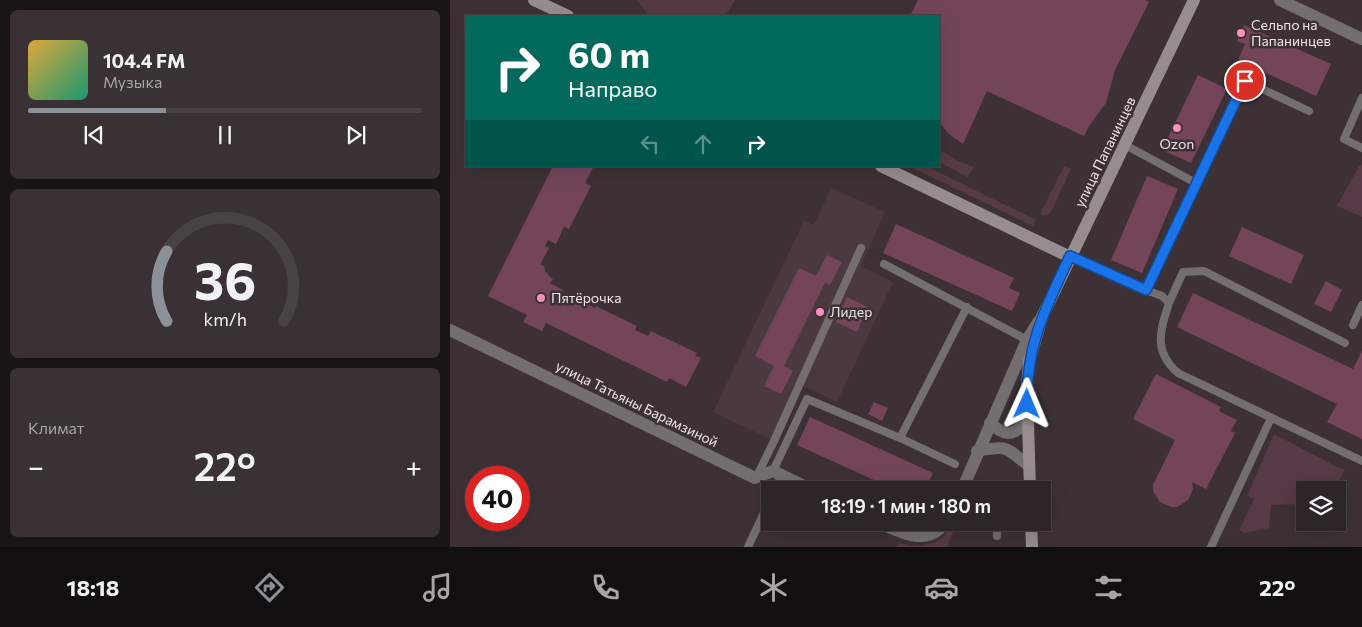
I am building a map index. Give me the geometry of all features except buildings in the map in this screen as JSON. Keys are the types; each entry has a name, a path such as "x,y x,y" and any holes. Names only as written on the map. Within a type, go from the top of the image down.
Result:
{"street":[{"path":"534,0 566,15"},
{"name":"улица Папанинцев","path":"966,481 1027,340 1042,317 1194,0"},
{"path":"1280,0 1362,39"},
{"path":"883,167 1070,256"},
{"name":"улица Папанинцев","path":"1030,481 1027,387 1029,362 1042,317"},
{"name":"улица Татьяны Барамзиной","path":"450,330 755,478"},
{"path":"990,423 1001,433 1009,433 1018,430 1027,422"},
{"path":"978,452 1000,447 1009,449 1029,466"},
{"path":"755,478 777,473 793,481"},
{"path":"896,531 920,539 930,537 939,531"},
{"path":"1031,531 1032,547"}],"lane":[{"path":"1146,290 1245,81 1310,111"},
{"path":"1362,98 1344,139 1362,148"},
{"path":"1125,145 1196,183"},
{"path":"755,478 774,441 861,248"},
{"path":"1070,256 1162,296 1169,303"},
{"path":"884,264 1027,340"},
{"path":"1345,344 1204,271 1183,272 1169,303 1163,326 1161,349 1167,362 1178,373 1362,461"},
{"path":"1352,325 1362,305"},
{"path":"900,438 967,307"},
{"path":"776,481 777,473 807,399 900,438 955,464"},
{"path":"1211,547 1272,418"},
{"path":"748,547 761,519"},
{"path":"997,531 997,536"}],"shaded area":[{"path":"637,0 735,0 724,15 648,15"},
{"path":"943,151 956,160 974,167 968,177 940,163 940,156"},
{"path":"1362,165 1362,217 1337,206 1359,166"},
{"path":"1064,166 1071,169 1051,212 1041,215 1040,214"},
{"path":"911,167 928,167 1036,220 1033,226"},
{"name":"Лидер","path":"831,188 885,212 861,266 893,282 837,402 803,386 778,443 713,412 804,221 814,225"},
{"path":"1274,434 1341,469 1345,469 1339,481 1296,481 1296,504 1271,505 1269,528 1245,533 1239,530 1254,499 1247,496"},
{"path":"946,531 954,531 947,547 896,547 898,543 915,545 933,543 943,537"}],"place":[{"name":"Сельпо на Папанинцев","path":"1241,33"},
{"name":"Ozon","path":"1177,128"},
{"name":"Пятёрочка","path":"541,298"},
{"name":"Лидер","path":"820,312"}],"route":[{"path":"1027,404 1029,362 1033,342 1050,297 1070,256 1146,290 1245,81"}]}
